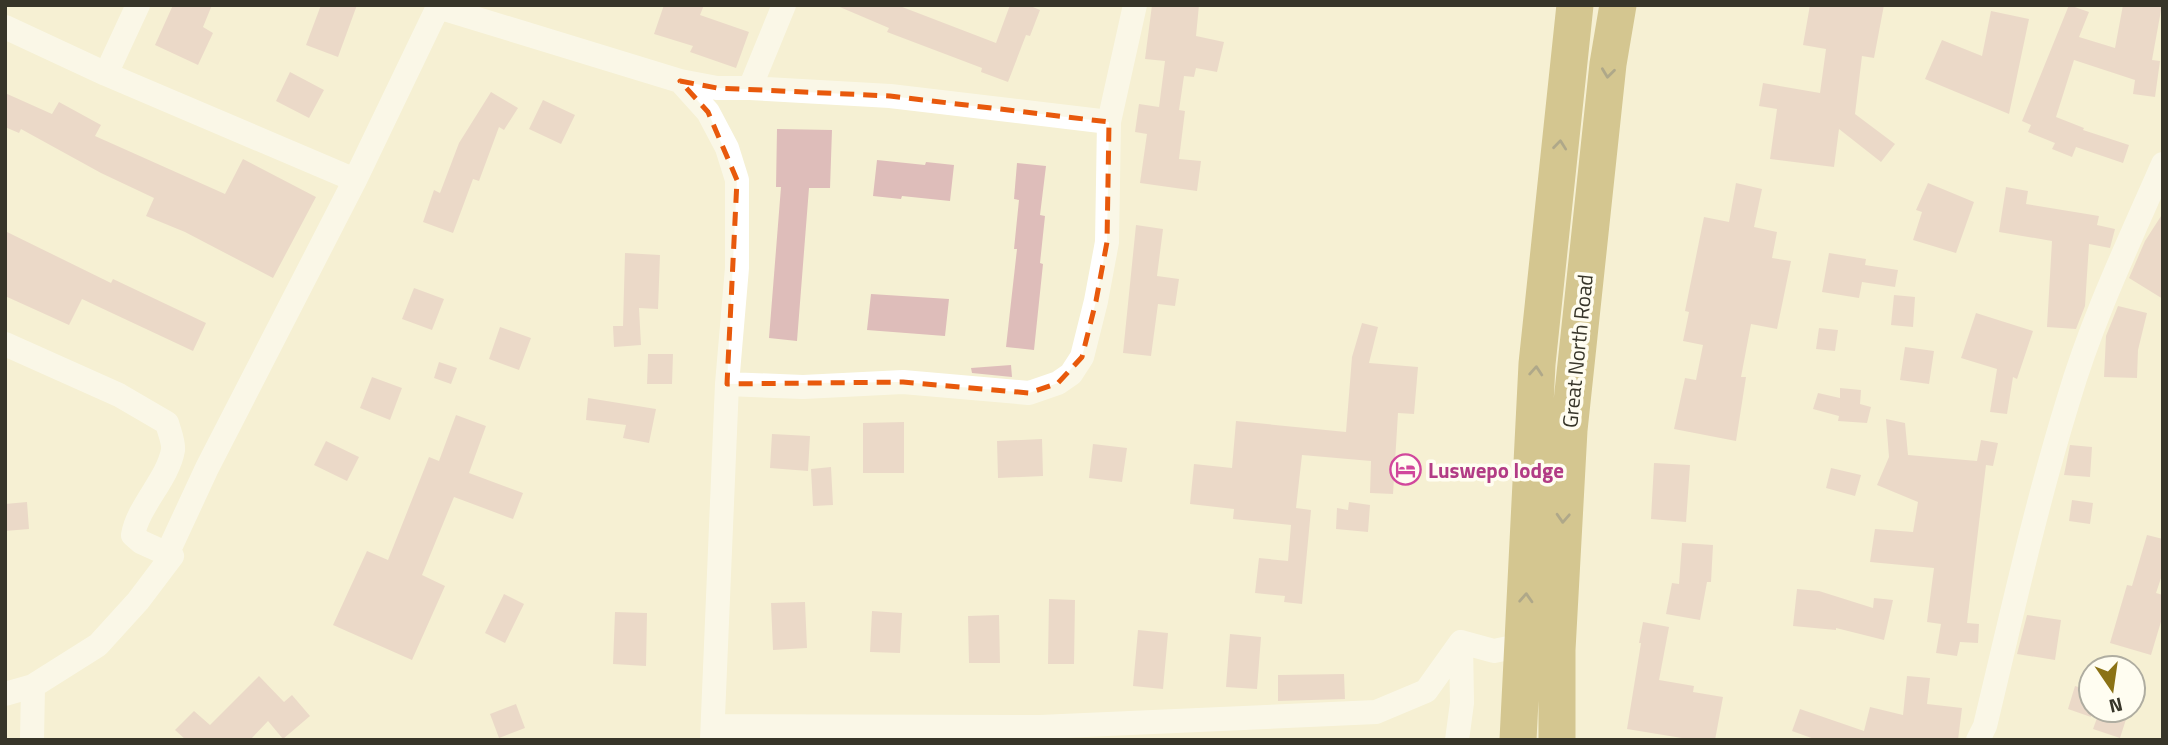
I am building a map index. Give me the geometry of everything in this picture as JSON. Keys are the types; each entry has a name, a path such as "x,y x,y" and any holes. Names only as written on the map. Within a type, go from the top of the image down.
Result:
{"highway":[{"name":"Great North Road","path":"1518,740 1537,364 1575,5"},
{"name":"Great North Road","path":"1557,740 1558,650 1569,430 1607,78 1618,5"}],"street":[{"path":"106,74 138,5"},
{"path":"750,88 784,5"},
{"path":"727,384 803,387 903,382 1029,393 1058,383 1071,374 1082,357 1099,289 1107,242 1109,122 1135,5"},
{"path":"172,556 169,550 207,468 355,180 438,6 680,80 717,88 890,96 1109,122"},
{"path":"5,27 106,74 355,180"},
{"path":"680,80 708,112 727,148 737,180 737,268 727,384 712,733 1040,733 1376,712 1426,691 1461,642"},
{"path":"1978,740 1985,726 2068,401 2094,325 2163,164"},
{"path":"5,344 119,396 167,423 173,449 135,526 134,535 141,542 172,556"},
{"path":"5,694 33,686 98,645 138,601 172,556"},
{"path":"1461,642 1494,651 1523,645"},
{"path":"1457,740 1462,703 1461,642"},
{"path":"32,740 33,686"}],"highlighted area":[{"path":"680,81 717,88 890,96 1109,122 1107,242 1096,301 1082,357 1058,383 1029,393 903,382 727,384 737,180 708,112"}],"building":[{"path":"173,5 212,5 203,27 213,33 198,65 155,45"},
{"path":"321,5 357,5 338,57 306,45"},
{"path":"664,5 704,5 700,15 749,32 736,68 690,52 693,46 654,34"},
{"path":"835,5 897,5 996,43 1010,5 1028,5 1040,10 1030,36 1026,35 1008,82 981,72 982,68 887,32 889,28"},
{"path":"1152,5 1199,5 1196,36 1224,42 1217,72 1196,68 1194,77 1184,76 1179,110 1185,111 1179,159 1201,161 1197,191 1140,183 1147,134 1135,132 1139,104 1159,107 1165,61 1145,59"},
{"path":"1810,5 1884,5 1874,58 1862,56 1855,114 1895,144 1881,162 1839,129 1834,167 1770,159 1777,109 1759,106 1763,83 1820,93 1826,49 1803,45"},
{"path":"2069,5 2089,12 2079,37 2115,48 2123,5 2162,5 2152,60 2160,61 2155,97 2133,94 2135,80 2074,60 2056,117 2084,128 2083,130 2129,145 2123,163 2076,147 2072,157 2052,149 2055,143 2028,132 2031,125 2022,121"},
{"path":"1991,11 2029,19 2009,114 1925,79 1942,40 1982,56"},
{"path":"290,72 324,90 309,118 276,101"},
{"path":"491,92 518,108 504,130 499,127 479,181 473,179 453,233 423,222 434,190 440,193 459,143"},
{"path":"5,93 52,114 59,102 101,125 95,136 225,194 243,159 316,197 273,278 185,232 146,216 154,198 101,173 21,129 19,133 5,127"},
{"path":"543,100 575,115 561,144 529,129"},
{"path":"777,129 832,130 830,188 809,188 797,341 769,338 781,187 776,187"},
{"path":"877,160 954,165 950,201 873,196"},
{"path":"1017,163 1046,166 1040,215 1045,216 1040,263 1043,264 1034,350 1006,347 1017,249 1014,249 1019,200 1014,199"},
{"path":"1736,183 1762,189 1754,227 1777,232 1772,258 1791,261 1777,329 1751,324 1741,377 1746,377 1736,441 1674,429 1685,378 1696,380 1703,345 1683,341 1689,312 1685,311 1704,217 1729,222"},
{"path":"1928,183 1974,202 1956,253 1913,240 1922,212 1916,210"},
{"path":"2006,187 2028,191 2026,204 2099,216 2097,225 2115,229 2110,248 2089,244 2085,306 2076,329 2047,327 2052,241 1999,232"},
{"path":"2163,213 2163,299 2129,278 2145,241"},
{"path":"1136,225 1163,229 1157,276 1179,279 1175,306 1158,304 1151,356 1123,353"},
{"path":"5,231 111,283 113,279 206,323 193,351 82,299 69,325 5,296"},
{"path":"625,253 660,255 658,309 639,308 641,345 614,347 613,326 623,326"},
{"path":"1829,253 1866,259 1865,265 1898,270 1895,287 1862,282 1859,298 1822,292"},
{"path":"414,288 444,299 432,330 402,319"},
{"path":"871,294 949,299 945,336 867,330"},
{"path":"1894,295 1915,297 1913,327 1891,325"},
{"path":"2118,306 2147,313 2138,350 2137,378 2104,377 2106,336"},
{"path":"1976,313 2033,331 2017,379 2013,377 2007,414 1990,412 1997,369 1961,358"},
{"path":"1362,323 1378,327 1369,363 1418,367 1414,414 1398,413 1393,494 1370,493 1371,461 1302,455 1296,508 1311,510 1302,604 1284,602 1285,596 1255,593 1259,558 1288,561 1291,525 1233,519 1234,509 1190,504 1194,464 1232,468 1236,421 1346,432 1352,357"},
{"path":"500,327 531,338 519,370 489,359"},
{"path":"1819,328 1838,330 1835,351 1816,349"},
{"path":"1905,347 1934,351 1929,384 1900,380"},
{"path":"648,354 673,354 672,384 647,384"},
{"path":"439,362 457,368 451,384 434,378"},
{"path":"1011,365 1012,377 972,373 971,368"},
{"path":"372,377 402,388 390,420 360,408"},
{"path":"1840,388 1861,390 1860,404 1871,407 1867,423 1838,421 1839,416 1813,409 1818,393 1840,398"},
{"path":"588,398 656,409 649,443 623,438 626,425 586,420"},
{"path":"456,415 486,426 469,473 523,493 513,519 454,497 422,575 445,586 412,660 333,625 367,551 388,560 429,457 439,461"},
{"path":"1886,419 1905,423 1908,455 1977,461 1981,440 1998,443 1993,466 1986,465 1967,623 1979,624 1978,643 1960,642 1957,656 1936,653 1941,624 1927,622 1934,568 1870,562 1875,529 1913,532 1918,502 1877,485 1889,457"},
{"path":"904,422 904,473 863,473 863,423"},
{"path":"772,434 810,436 808,471 770,468"},
{"path":"1042,439 1043,476 998,478 997,441"},
{"path":"326,441 359,457 347,481 314,465"},
{"path":"1093,444 1127,448 1122,482 1089,478"},
{"path":"2070,445 2092,447 2090,477 2064,475"},
{"path":"1654,463 1690,465 1686,522 1651,519"},
{"path":"831,467 833,505 813,506 811,469"},
{"path":"1831,468 1861,475 1855,496 1826,488"},
{"path":"2072,500 2093,503 2090,524 2069,521"},
{"path":"27,502 29,529 5,531 5,504"},
{"path":"1349,502 1370,505 1368,532 1336,529 1337,508 1348,510"},
{"path":"2147,535 2163,539 2163,572 2156,593 2163,595 2163,615 2151,655 2110,643 2127,585 2132,586"},
{"path":"1682,543 1713,545 1711,582 1707,582 1700,620 1666,614 1672,583 1679,584"},
{"path":"1797,589 1819,591 1873,608 1874,598 1893,600 1884,640 1836,628 1793,626"},
{"path":"504,594 524,604 505,643 485,633"},
{"path":"1049,599 1075,600 1074,664 1048,664"},
{"path":"805,602 807,648 773,650 771,603"},
{"path":"872,611 902,613 900,653 870,652"},
{"path":"615,612 647,613 646,666 613,664"},
{"path":"999,615 1000,663 969,663 968,616"},
{"path":"2027,615 2061,620 2055,660 2017,654"},
{"path":"1643,622 1669,627 1659,680 1694,686 1693,692 1723,697 1715,740 1694,740 1627,729"},
{"path":"1138,630 1168,633 1163,689 1133,686"},
{"path":"1230,634 1261,637 1257,689 1226,687"},
{"path":"1344,674 1345,699 1278,701 1278,675"},
{"path":"259,676 284,702 292,695 310,716 283,739 268,721 250,740 186,740 175,730 194,711 210,725"},
{"path":"1907,676 1930,678 1927,704 1962,708 1958,740 1817,740 1792,731 1800,709 1864,731 1870,707 1903,715"},
{"path":"2075,686 2077,687 2077,712 2068,709"},
{"path":"516,704 525,728 499,738 490,714"},
{"path":"2095,724 2124,724 2120,738 2093,729"}],"place":[{"name":"Luswepo lodge","path":"1405,470"}]}
